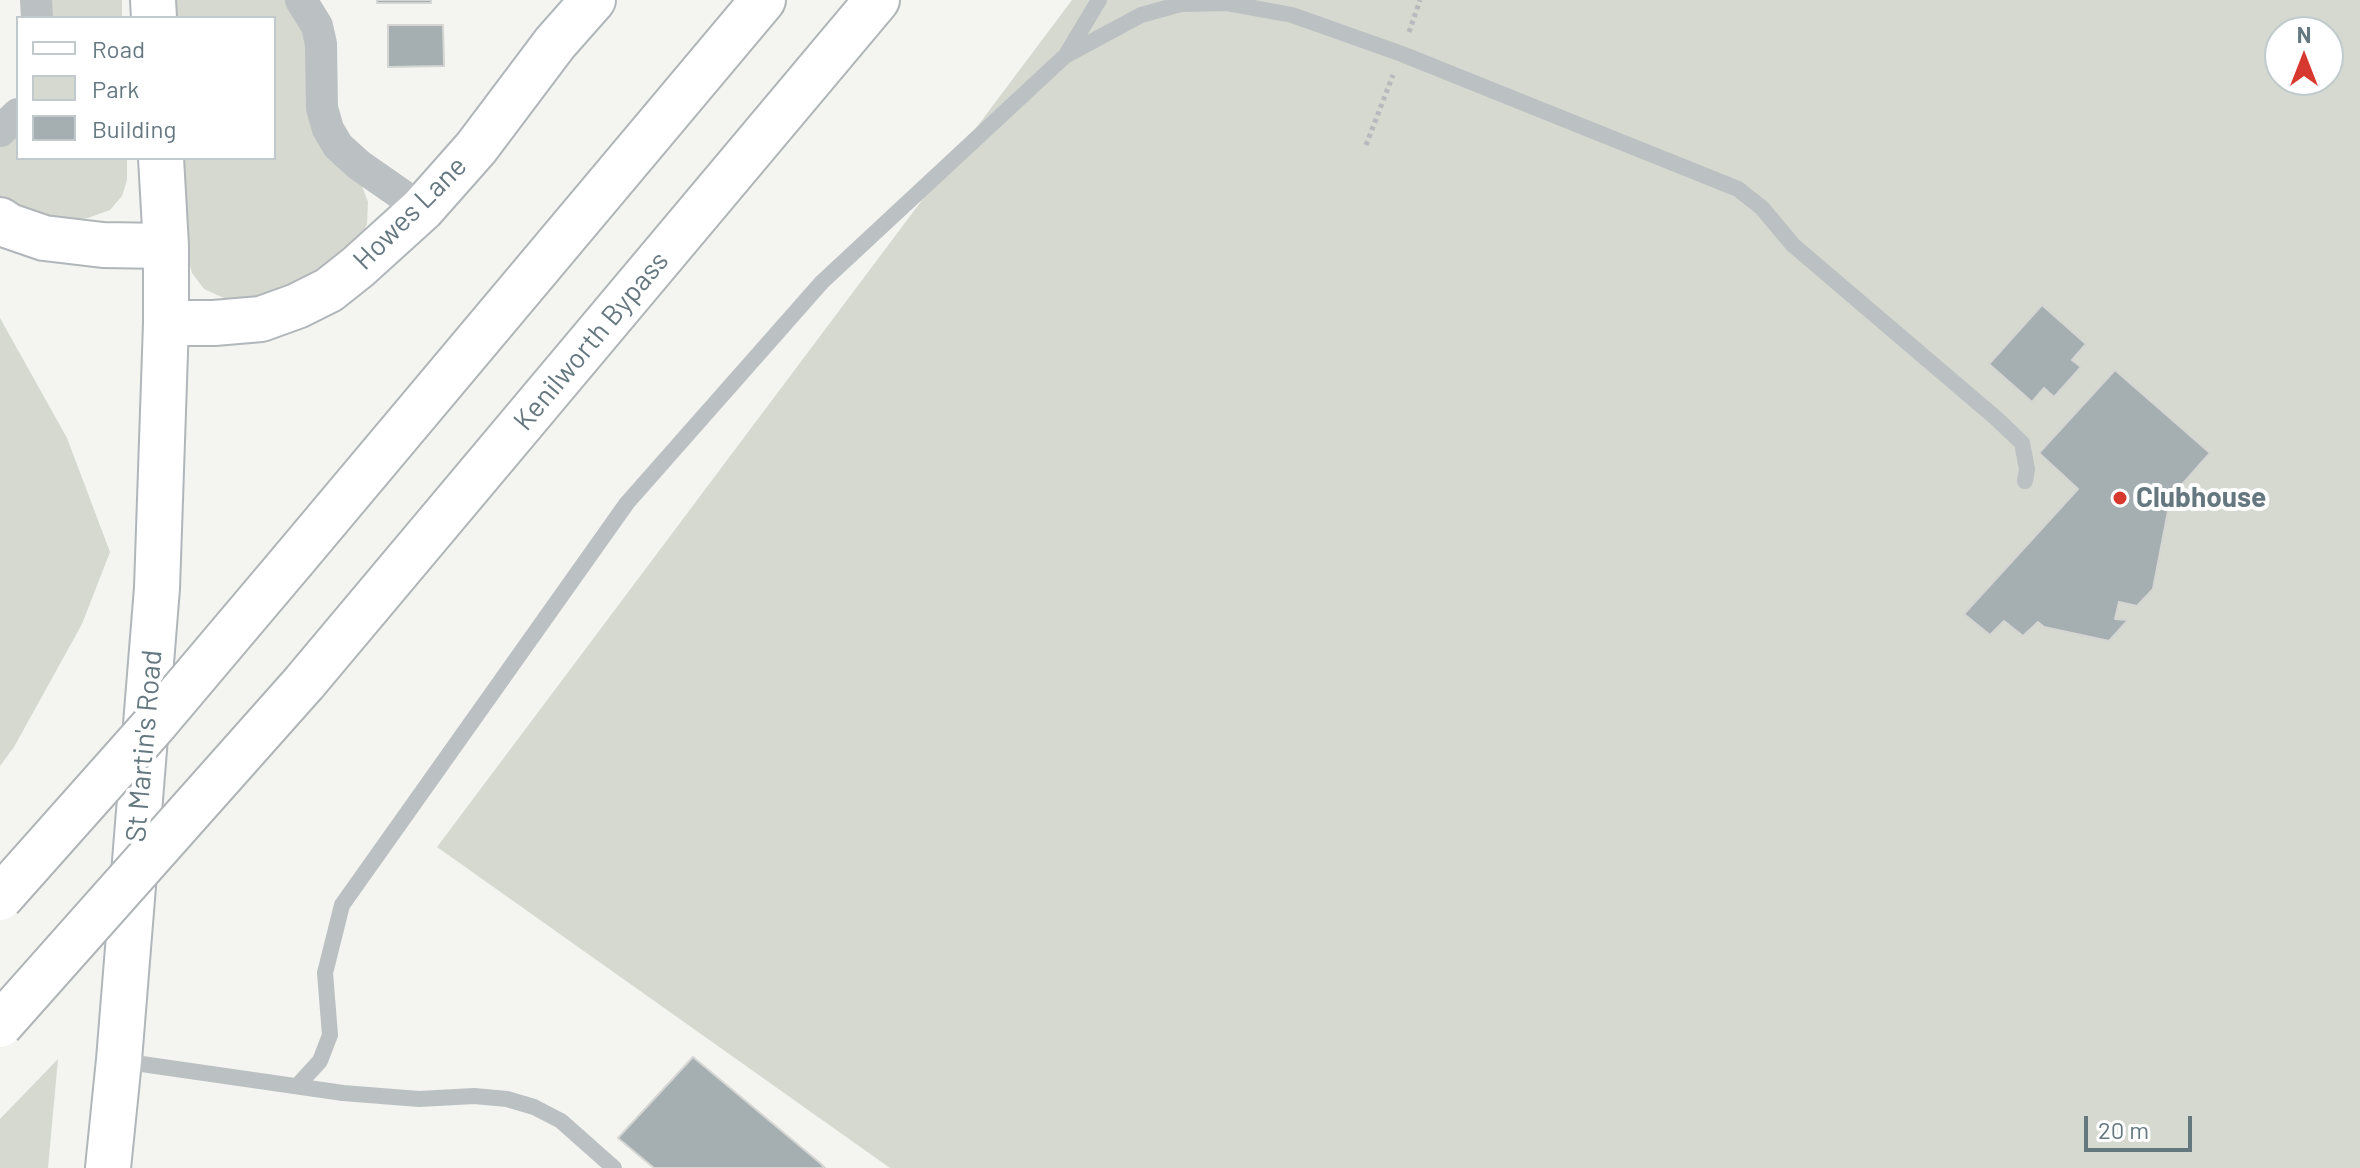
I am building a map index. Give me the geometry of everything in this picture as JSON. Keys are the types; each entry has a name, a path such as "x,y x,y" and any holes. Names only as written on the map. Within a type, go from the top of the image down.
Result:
{"main road":[{"name":"Howes Lane","path":"166,323 261,319 329,290 422,209 476,148 555,43 593,0"},
{"path":"0,898 153,726 763,0"},
{"name":"Kenilworth Bypass","path":"0,1025 304,683 877,0"},
{"name":"St Martin's Road","path":"108,1168 157,588 166,323 161,160"},
{"path":"3,230 103,245 166,246"}],"street":[{"path":"301,0 317,26 321,44 322,108 328,129 338,146 359,165 422,209"},
{"path":"0,131 16,116"}],"lane":[{"path":"1065,56 1099,0"},
{"path":"298,1085 320,1061 330,1035 325,973 342,905 627,503 822,282 1065,56 1141,15 1181,4 1226,3 1292,15 1402,54 1738,189 1762,208 1793,245 2022,443 2027,469 2025,481"},
{"path":"119,1060 343,1093 419,1099 474,1096 507,1099 534,1107 561,1121 614,1168"}],"green space":[{"path":"50,0 122,0 122,16 51,16"},
{"path":"175,0 285,0 302,23 368,202 367,224 356,245 339,262 279,293 224,298 204,289 192,273 187,254 183,160 276,160 276,16 176,16"},
{"path":"1072,0 2360,0 2360,1168 890,1168 437,847"},
{"path":"16,130 16,160 127,160 127,180 122,196 110,210 88,218 65,221 42,218 3,201 0,197 0,142"},
{"path":"0,318 67,438 110,552 82,624 14,747 0,766"},
{"path":"58,1059 48,1168 0,1168 0,1119"}],"building":[{"path":"377,0 431,0 431,3 377,3"},
{"path":"388,25 443,25 444,66 388,67"},
{"path":"2042,305 2086,344 2072,360 2081,367 2054,397 2044,388 2032,402 1989,364"},
{"name":"Clubhouse","path":"2115,370 2210,453 2162,507 2168,511 2153,589 2137,606 2119,602 2115,619 2128,620 2109,641 2044,627 2038,622 2023,636 2004,621 1990,635 1964,614 2078,489 2039,453"},
{"path":"693,1057 825,1168 654,1168 618,1138"}],"place":[{"name":"Clubhouse","path":"2120,498"}]}
